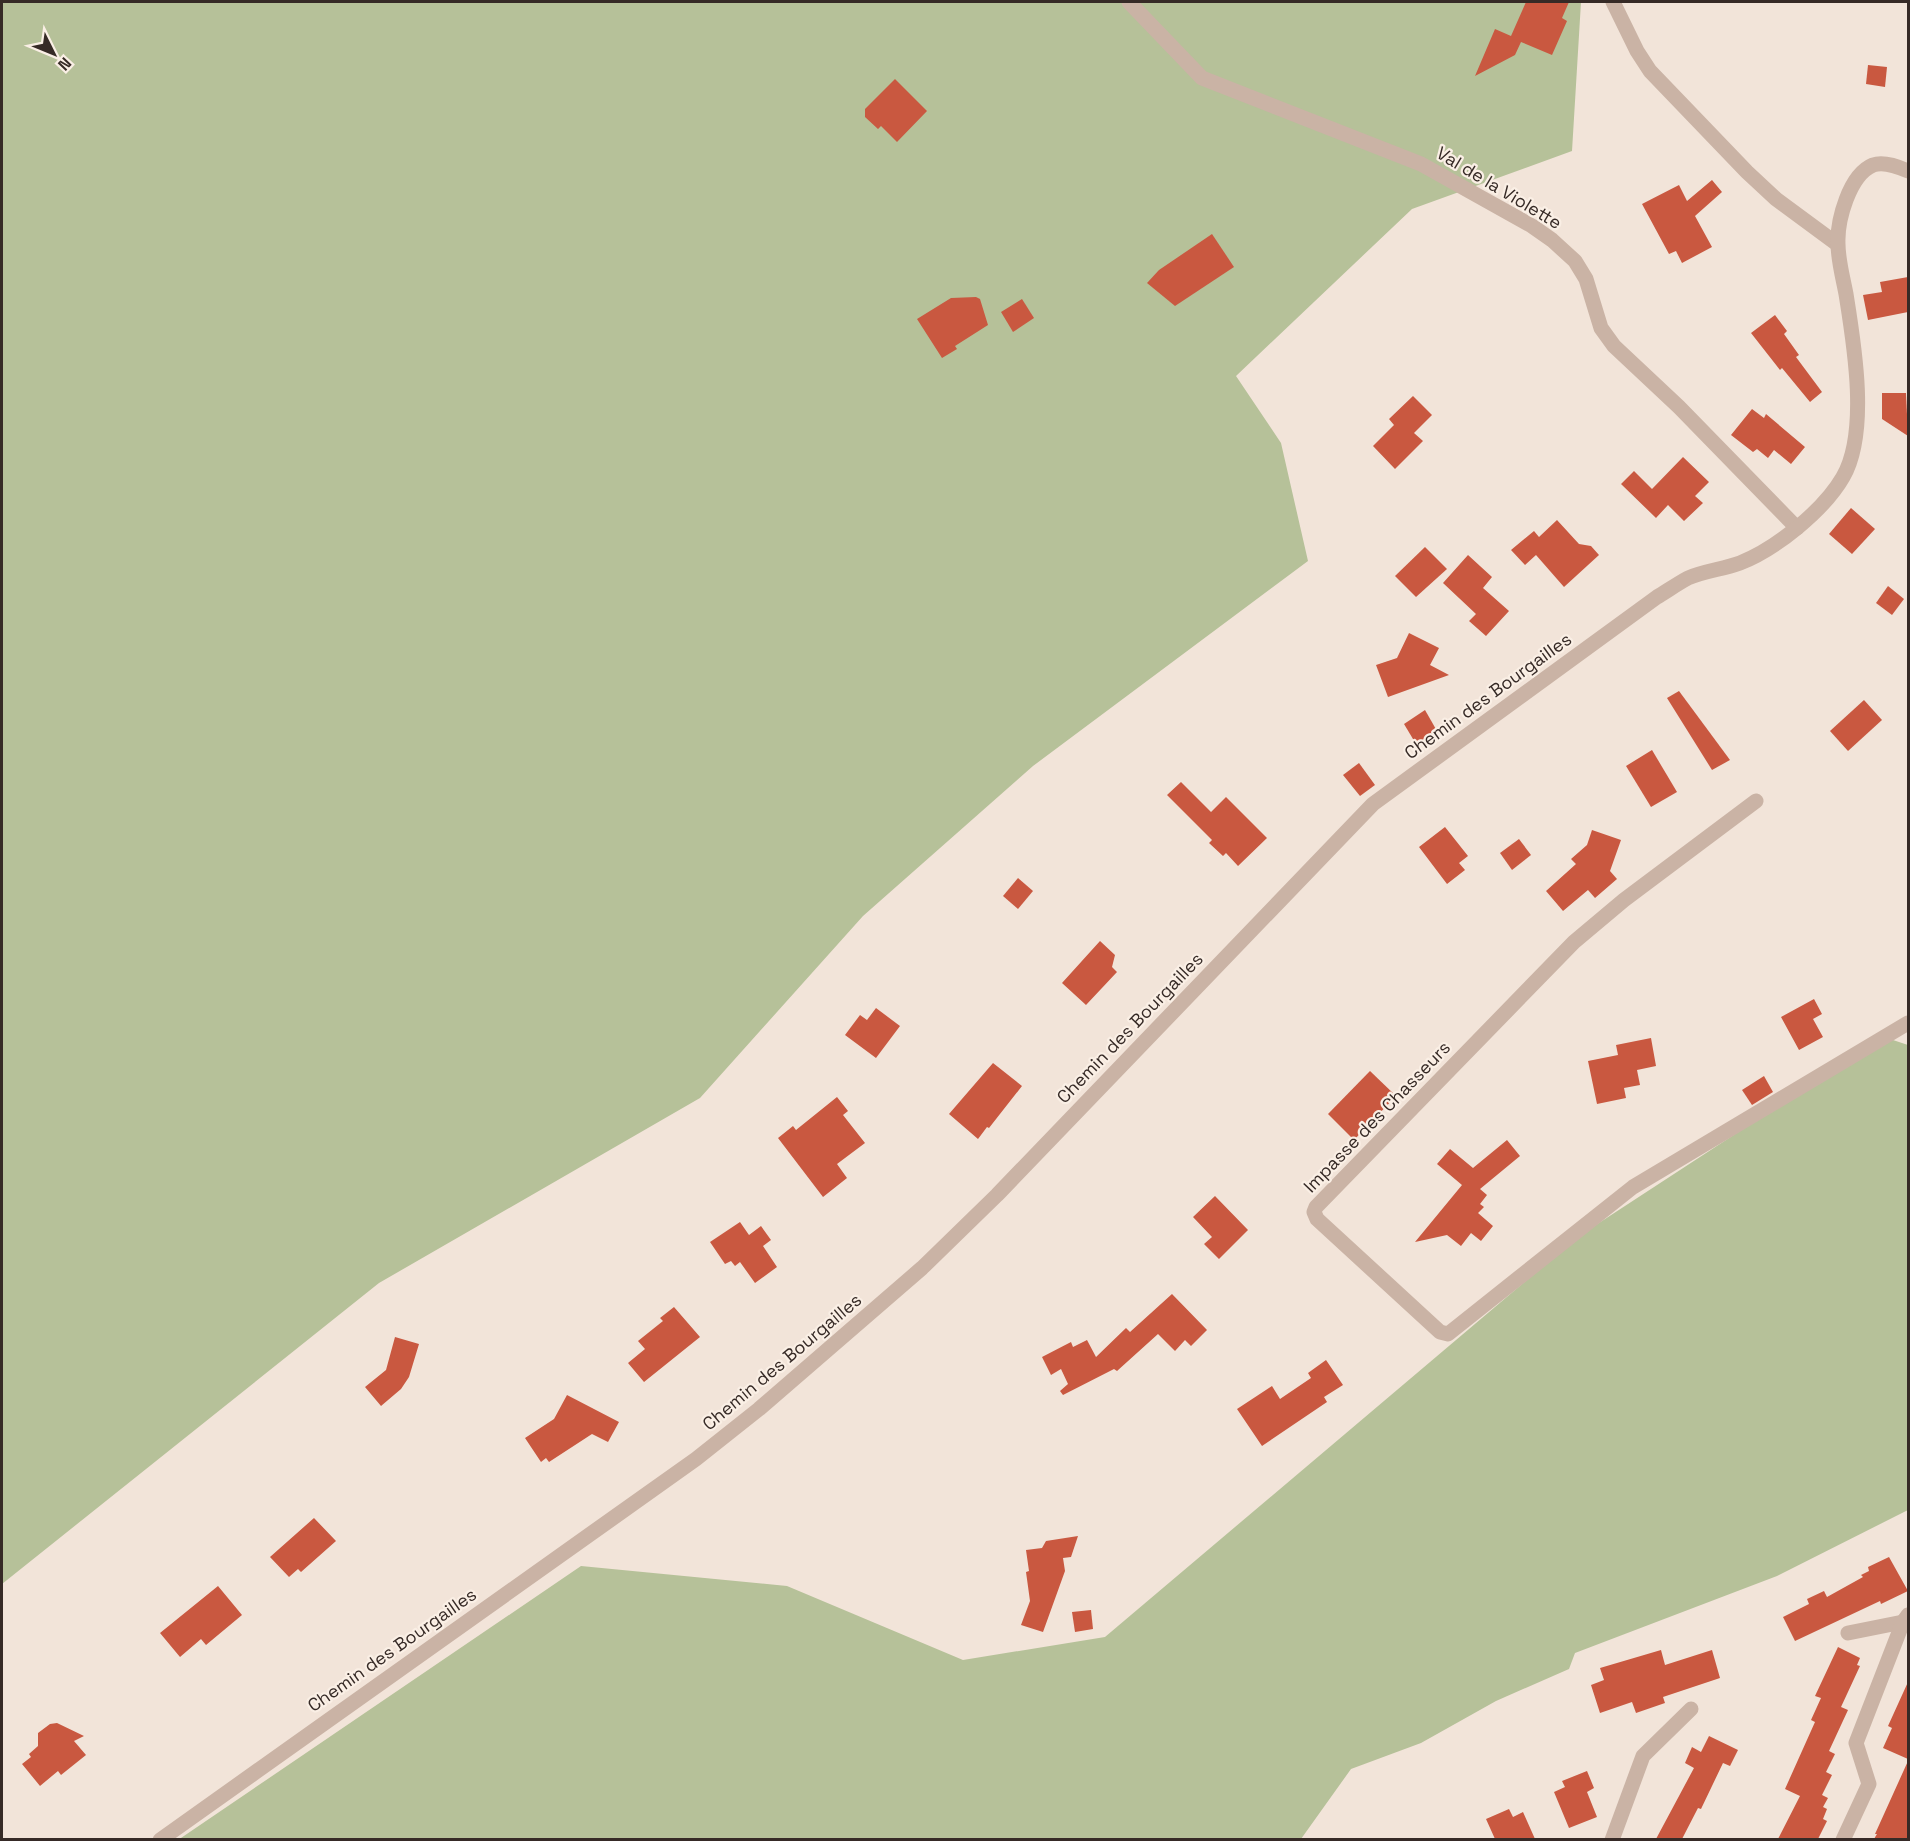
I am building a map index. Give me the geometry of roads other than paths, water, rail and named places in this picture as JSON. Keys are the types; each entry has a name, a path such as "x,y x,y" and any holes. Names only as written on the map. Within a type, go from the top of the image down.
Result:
{"street":[{"name":"Val de la Violette","path":"1129,2 1202,78 1421,164 1552,240 1575,261 1586,279 1601,328 1614,346 1679,407 1797,528"},
{"path":"1612,2 1650,71 1776,199 1838,244"},
{"name":"Chemin des Bourgailles","path":"160,1839 696,1459 825,1353 922,1268 998,1195 1373,804 1657,597 1689,578 1741,562 1772,546 1797,528 1833,492 1843,478 1853,459 1857,433 1852,334 1838,244 1845,202 1862,173 1874,164 1888,165 1908,171"},
{"name":"Impasse des Chasseurs","path":"1756,801 1624,900 1574,942 1316,1207 1314,1212 1317,1219 1440,1332 1448,1334 1633,1187 1908,1023"},
{"path":"1848,1633 1906,1618"},
{"path":"1843,1839 1869,1784 1856,1743 1906,1618"},
{"path":"1612,1839 1643,1756 1691,1709"}]}
